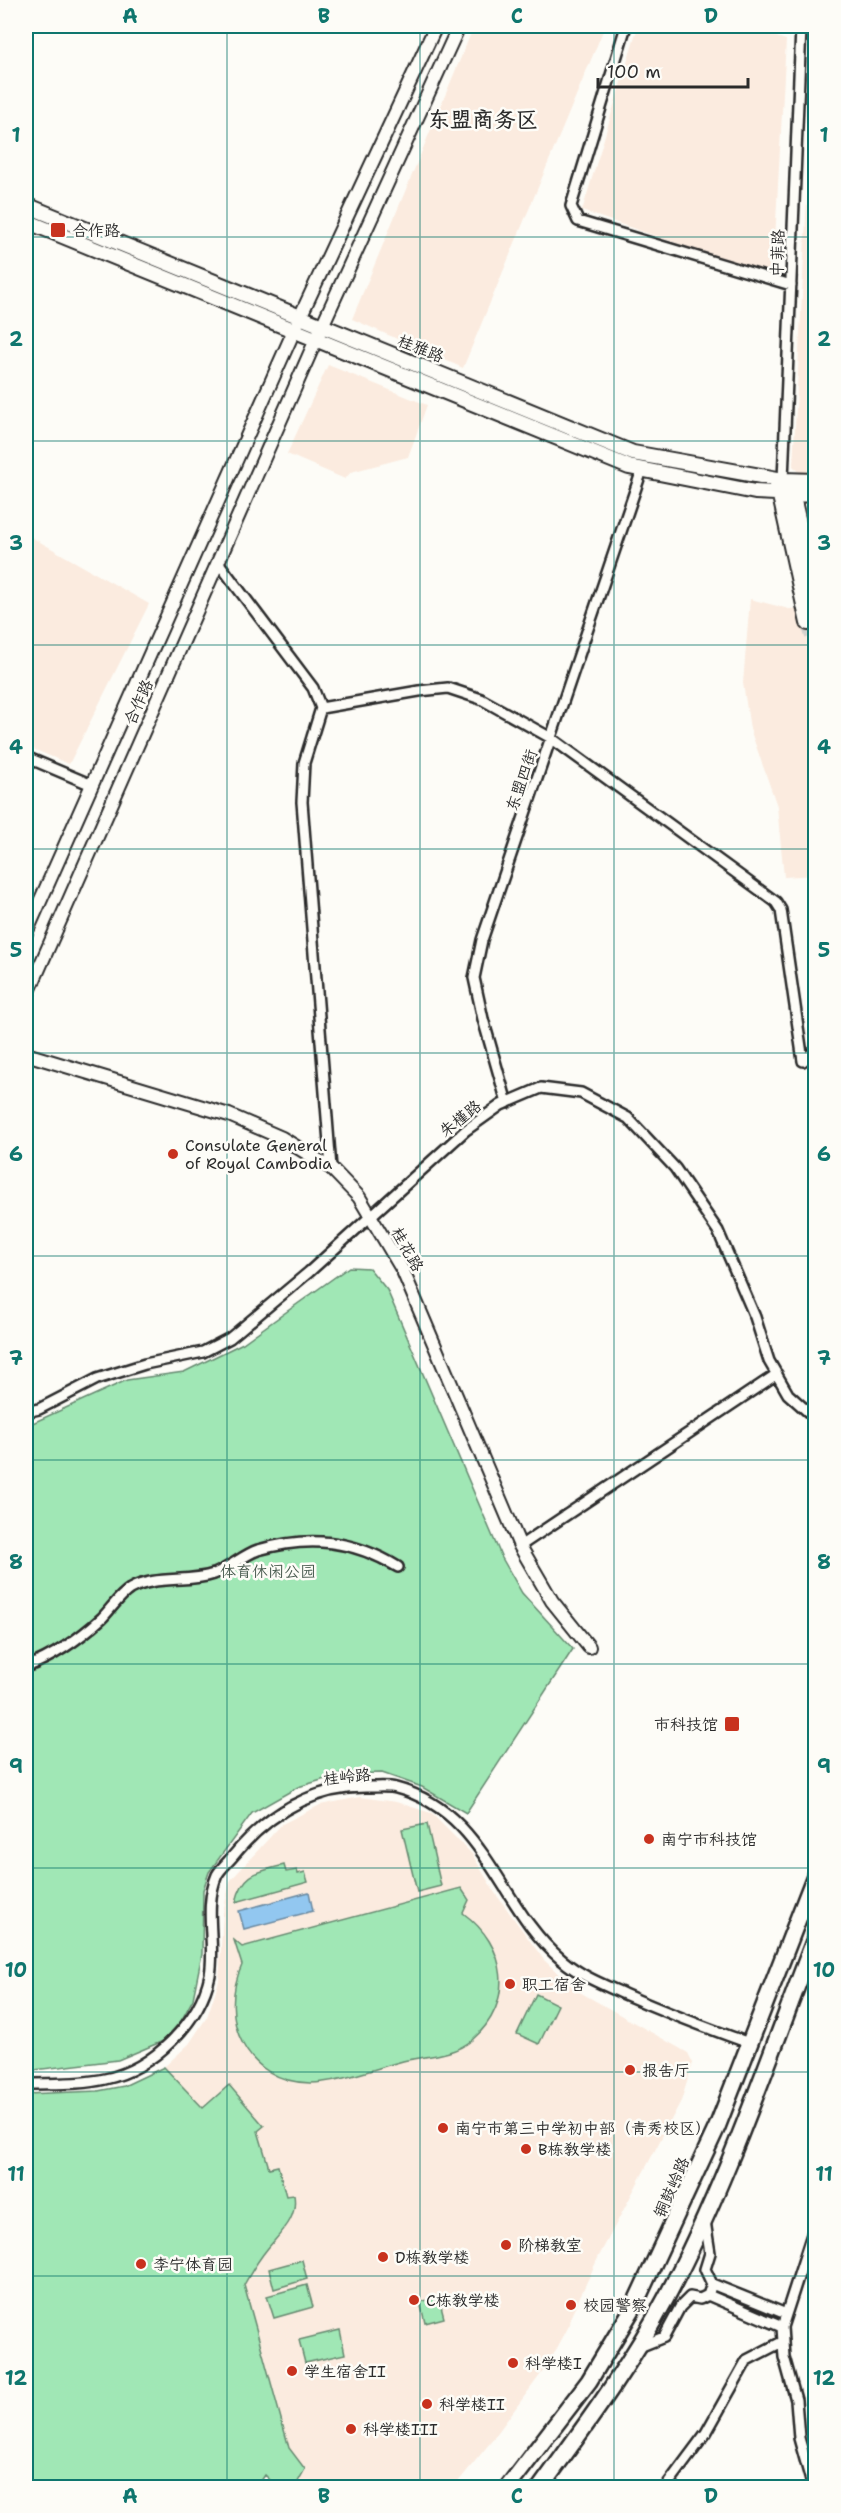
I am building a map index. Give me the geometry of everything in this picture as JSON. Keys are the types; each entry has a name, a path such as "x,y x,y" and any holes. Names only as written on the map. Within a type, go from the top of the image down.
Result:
{"main road":[{"name":"桂雅路","path":"26,205 297,324 316,340 629,467 755,492 816,482"},
{"name":"桂雅路","path":"26,221 297,324 322,326 633,453 816,495"},
{"path":"784,486 816,597"},
{"path":"784,486 808,623"},
{"name":"铜鼓岭路","path":"507,2487 589,2382 632,2312 717,2127 816,1873"},
{"path":"522,2469 540,2486 609,2393 666,2298 705,2217 816,1936"},
{"path":"783,1956 805,1964"}],"street":[{"path":"26,933 297,324 436,26"},
{"name":"合作路","path":"26,998 322,326 459,26"},
{"path":"626,26 571,206 578,221 791,285"},
{"path":"797,26 816,26"},
{"name":"中菲路","path":"784,486 797,26"},
{"name":"东盟四街","path":"507,1103 474,978 482,940 642,470"},
{"path":"218,562 313,688 321,708 304,763 302,802 331,1168"},
{"path":"321,708 448,688 481,699 551,738 776,902 780,910 803,1061 816,1050"},
{"path":"26,758 92,785"},
{"name":"桂花路","path":"26,1054 229,1115 282,1138 331,1168 359,1197 403,1271 520,1546 552,1601 589,1647"},
{"name":"朱槿路","path":"26,1412 98,1379 144,1364 203,1352 230,1338 371,1217 466,1130 507,1103 541,1088 581,1094 628,1118 675,1168 718,1230 755,1317 769,1361 788,1394 816,1419"},
{"path":"520,1546 777,1374"},
{"path":"26,1666 61,1651 102,1618 127,1591 145,1582 174,1582 214,1574 257,1550 288,1544 347,1543 372,1552 398,1567"},
{"name":"桂岭路","path":"26,2084 105,2079 123,2073 166,2048 191,2020 210,1974 210,1915 217,1875 246,1841 279,1812 315,1794 355,1786 394,1788 429,1802 458,1823 486,1855 532,1927 561,1959 584,1976 660,2010 749,2043"},
{"path":"705,2217 710,2253 705,2269 712,2283 786,2314"},
{"path":"813,2487 799,2438 796,2400 782,2342 782,2327 816,2222"},
{"path":"637,2348 664,2337 680,2307 690,2297 700,2299 708,2295 712,2283"},
{"path":"708,2295 782,2327"},
{"path":"665,2487 706,2433 747,2360 782,2342"}],"shaded area":[{"path":"474,26 605,26 463,368 352,319"},
{"path":"638,26 741,26 786,40 773,276 582,211"},
{"path":"815,47 815,476 804,476 793,466"},
{"path":"328,365 427,405 408,457 351,472 345,479 287,454"},
{"path":"26,534 149,604 69,764 26,746"},
{"path":"750,599 789,609 815,607 815,875 784,877 777,806 750,729 743,683"},
{"name":"南宁市第三中学初中部（青秀校区）","path":"360,1797 396,1802 431,1813 472,1854 495,1893 544,1960 576,1990 688,2053 693,2063 681,2101 598,2258 571,2316 570,2324 549,2363 490,2443 453,2488 277,2487 244,2285 270,2244 178,2082 164,2067 189,2044 207,2017 219,1981 223,1913 230,1881 282,1824 320,1805"}],"green space":[{"name":"体育休闲公园","path":"349,1267 369,1268 387,1290 502,1558 522,1593 573,1649 466,1813 422,1787 382,1773 342,1774 298,1787 252,1813 209,1872 203,1890 202,1954 193,1999 181,2021 163,2041 118,2060 26,2071 26,1426 127,1380 184,1372 243,1343"},
{"path":"427,1824 441,1886 417,1892 402,1829"},
{"path":"284,1865 286,1872 297,1870 298,1874 305,1872 308,1882 236,1902 247,1879 259,1872"},
{"path":"461,1888 469,1900 463,1913 478,1926 489,1941 497,1957 500,1974 500,1992 495,2009 486,2025 472,2040 457,2049 439,2055 403,2061 344,2078 310,2083 287,2080 269,2072 254,2059 243,2044 236,2025 233,2006 235,1985 242,1965 234,1940 242,1947"},
{"path":"536,1994 558,2005 539,2044 517,2034"},
{"name":"李宁体育园","path":"164,2067 203,2108 229,2085 264,2126 258,2131 269,2168 278,2166 286,2196 294,2195 295,2204 291,2218 261,2257 244,2285 289,2448 305,2469 295,2487 277,2487 265,2475 257,2487 26,2487 26,2094 98,2091 124,2086"},
{"path":"302,2260 307,2279 274,2289 269,2269"},
{"path":"307,2285 313,2307 274,2318 267,2296"},
{"path":"439,2299 444,2318 425,2323 420,2302"},
{"path":"340,2330 345,2354 305,2363 299,2340"}],"water":[{"path":"309,1892 313,1911 244,1929 239,1911"}],"tunnel":[{"path":"808,623 816,650"}],"place":[{"name":"合作路","path":"58,230"},
{"name":"Consulate General of Royal Cambodia","path":"173,1154"},
{"name":"市科技馆","path":"732,1724"},
{"name":"南宁市科技馆","path":"649,1839"},
{"name":"职工宿舍","path":"510,1984"},
{"name":"报告厅","path":"630,2070"},
{"name":"南宁市第三中学初中部（青秀校区）","path":"443,2128"},
{"name":"B栋教学楼","path":"526,2149"},
{"name":"阶梯教室","path":"506,2245"},
{"name":"D栋教学楼","path":"383,2257"},
{"name":"李宁体育园","path":"141,2264"},
{"name":"C栋教学楼","path":"414,2300"},
{"name":"校园警察","path":"571,2305"},
{"name":"科学楼I","path":"513,2363"},
{"name":"学生宿舍II","path":"292,2371"},
{"name":"科学楼II","path":"427,2404"},
{"name":"科学楼III","path":"351,2429"}],"district":[{"name":"东盟商务区","path":"483,119"}]}
